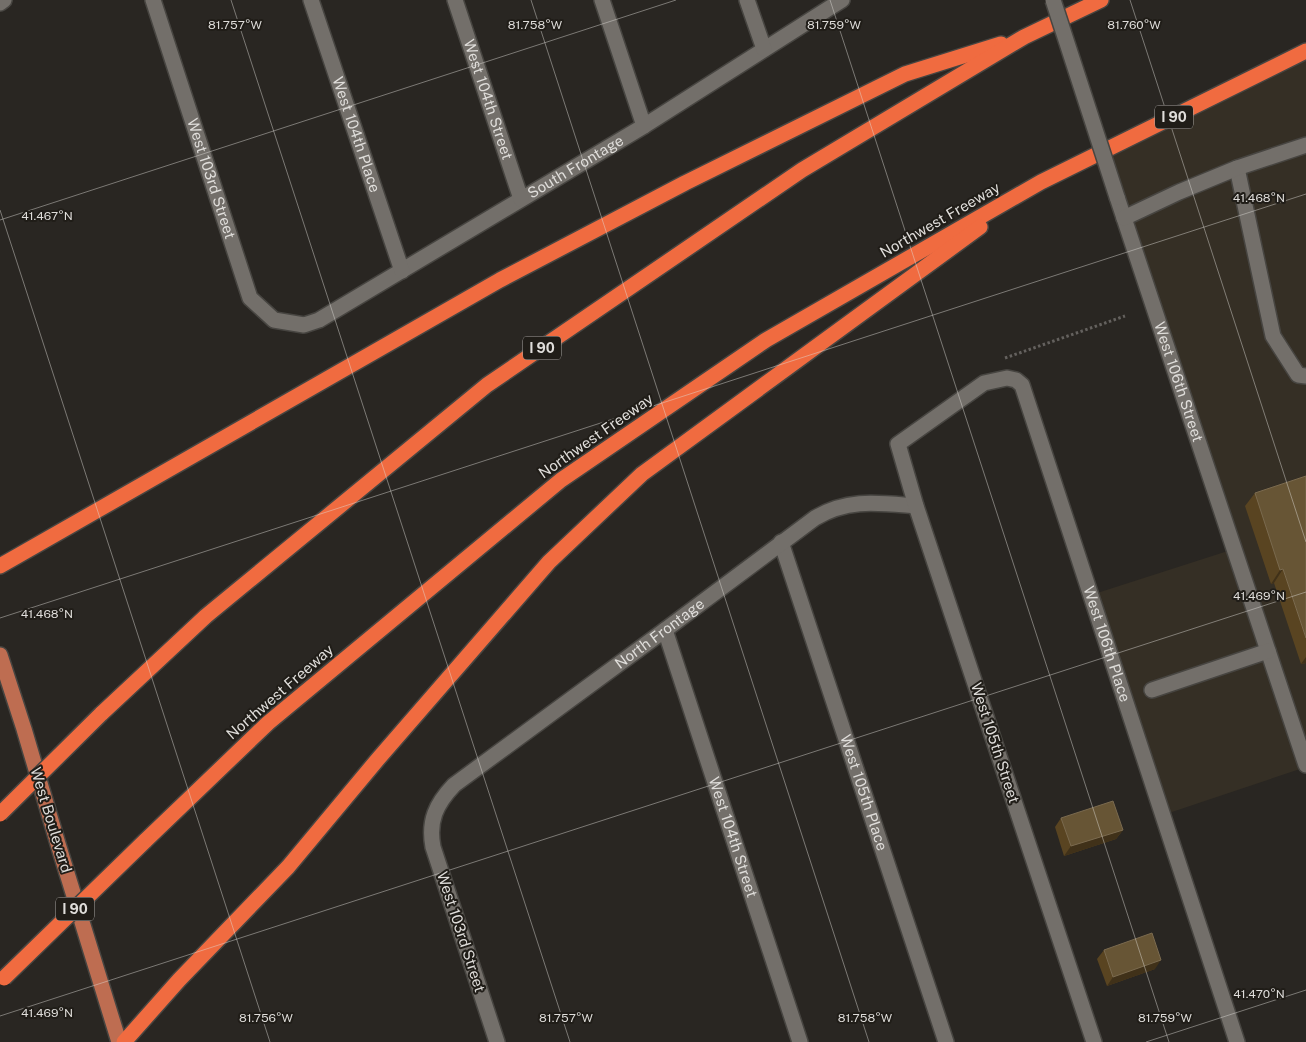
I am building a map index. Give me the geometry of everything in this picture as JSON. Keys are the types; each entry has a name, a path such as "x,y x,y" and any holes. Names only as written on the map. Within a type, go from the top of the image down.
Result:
{"highway":[{"name":"I 90","path":"0,814 101,714 206,616 487,385 802,170 1024,37 1101,0"},
{"path":"0,566 500,280 684,183 905,74 1024,37"},
{"name":"Northwest Freeway","path":"2,980 268,723 561,480 766,340 1041,182 1306,51"},
{"path":"124,1042 179,980 288,867 378,759 549,562 642,474 1041,182"}],"main road":[{"name":"West Boulevard","path":"0,655 120,1042"}],"street":[{"path":"0,4 4,0"},
{"name":"West 103rd Street","path":"153,0 250,298 274,320 304,325"},
{"name":"West 104th Place","path":"311,0 402,271"},
{"name":"West 104th Street","path":"455,0 521,199"},
{"path":"602,0 644,126"},
{"path":"747,0 764,49"},
{"name":"South Frontage","path":"304,325 319,320 644,126 842,0"},
{"name":"West 106th Street","path":"1053,0 1306,765"},
{"path":"1124,218 1179,192 1238,168 1306,145"},
{"path":"1238,168 1274,336 1298,375 1306,376"},
{"name":"West 106th Place","path":"898,444 984,383 1007,378 1016,380 1022,385 1237,1042"},
{"name":"West 105th Street","path":"898,444 916,506 1094,1042"},
{"name":"North Frontage","path":"432,822 441,801 454,785 781,542 824,513 843,506 872,503 916,506"},
{"name":"West 105th Place","path":"781,542 946,1042"},
{"name":"West 104th Street","path":"665,630 800,1042"},
{"path":"1152,690 1268,651"},
{"name":"West 103rd Street","path":"432,822 431,838 435,854 497,1042"}],"path":[{"path":"1002,360 1125,316"}],"shaded area":[{"path":"1306,56 1306,767 1163,815 1091,595 1234,549 1103,158"}],"building":[{"path":"1306,476 1306,638 1283,569 1280,570 1255,493"},
{"path":"1113,801 1123,830 1071,846 1061,818"},
{"path":"1152,933 1161,960 1113,977 1104,950"}]}
